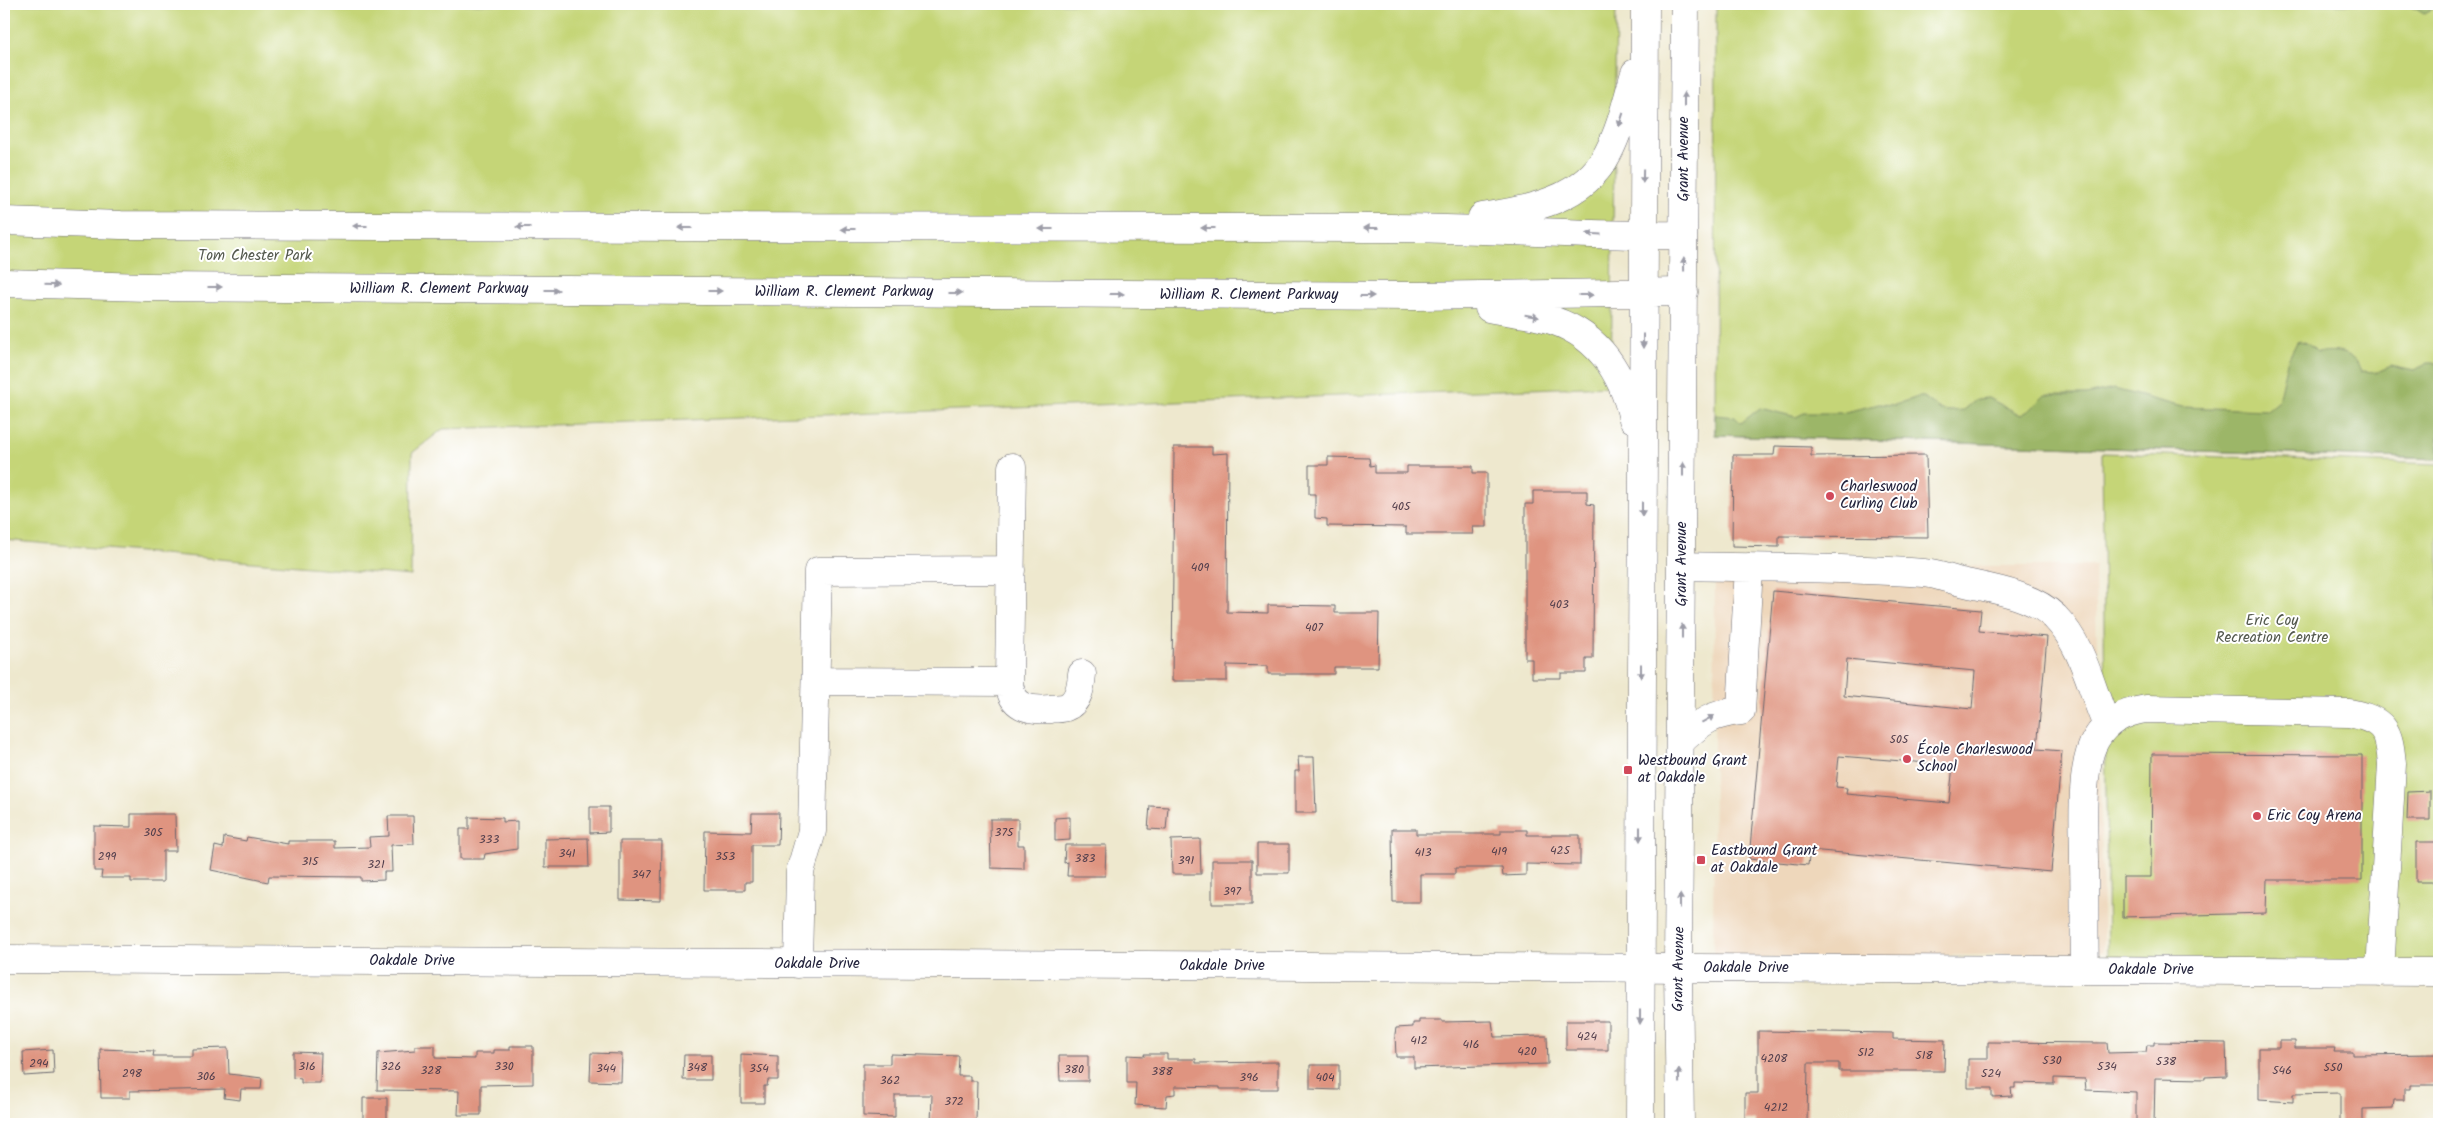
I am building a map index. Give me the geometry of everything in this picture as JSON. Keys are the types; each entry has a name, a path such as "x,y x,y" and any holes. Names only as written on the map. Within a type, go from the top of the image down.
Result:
{"main road":[{"path":"1640,1124 1644,4"},
{"name":"Grant Avenue","path":"1680,1124 1678,968 1685,4"},
{"path":"1420,228 1522,211 1552,202 1577,188 1592,174 1607,154 1620,124 1644,40"},
{"path":"4,221 131,225 896,229 1420,228 1642,236 1683,235"},
{"name":"William R. Clement Parkway","path":"4,283 147,287 1415,296 1684,292"},
{"path":"1415,296 1546,318 1567,327 1584,338 1608,359 1619,374 1628,398 1642,460"},
{"path":"1012,467 1010,694 1021,705 1036,710 1066,707 1076,697 1081,686 1082,674"},
{"path":"1682,566 1926,573 2013,594 2036,604 2054,616 2078,647 2089,673 2096,699 2108,725"},
{"path":"1681,741 1703,720 1718,714 1741,711 1749,567"},
{"path":"798,964 800,872 812,831 818,571 1011,570"},
{"path":"816,681 1009,682"},
{"path":"2085,970 2084,794 2090,753 2095,740 2113,719 2132,711 2152,709 2349,713 2368,717 2382,726 2390,739 2392,764 2380,972"},
{"name":"Oakdale Drive","path":"4,959 2439,972"}],"shaded area":[{"name":"École Charleswood School","path":"1715,565 2095,566 2104,952 1713,960"}],"green space":[{"name":"Tom Chester Park","path":"4,4 1616,4 1611,386 443,429 412,453 411,576 4,540"},
{"path":"1716,4 2439,4 2439,459 1715,435"},
{"path":"2408,4 2439,4 2439,5 2424,14"},
{"path":"2297,342 2307,343 2317,353 2330,351 2343,353 2354,360 2361,371 2377,372 2391,366 2414,371 2428,363 2439,363 2439,459 1715,435 1715,415 1735,417 1741,423 1760,408 1796,417 1804,413 1841,413 1879,404 1895,405 1918,397 1924,397 1941,410 1950,411 1964,410 1977,399 1988,398 2021,415 2030,410 2045,395 2086,395 2114,389 2182,407 2267,410 2278,401 2287,362"},
{"name":"Eric Coy Recreation Centre","path":"2102,453 2439,464 2439,963 2108,961"}],"building":[{"name":"Charleswood Curling Club","path":"1775,446 1811,447 1811,456 1926,455 1928,537 1779,536 1779,547 1732,546 1733,455 1774,455"},
{"path":"1174,447 1212,447 1212,454 1228,453 1227,612 1268,613 1268,605 1335,606 1335,613 1379,613 1378,667 1334,667 1334,674 1268,674 1268,666 1227,665 1227,681 1172,681"},
{"path":"1328,457 1369,458 1370,466 1375,465 1375,473 1407,473 1407,466 1473,466 1473,473 1487,473 1487,527 1472,527 1473,534 1406,534 1406,527 1327,526 1327,519 1315,518 1315,494 1309,494 1309,465 1328,465"},
{"path":"1533,491 1587,491 1587,504 1594,505 1593,659 1586,659 1586,673 1561,673 1561,678 1532,678 1532,659 1525,659 1525,504 1533,504"},
{"path":"1773,591 1981,610 1979,631 2047,637 2037,749 2062,751 2051,872 1810,850 1808,865 1749,859","holes":["1847,659 1975,671 1972,709 1844,696","1839,756 1953,765 1949,803 1846,794 1847,788 1836,787"]},
{"name":"Eric Coy Arena","path":"2152,754 2362,755 2362,880 2267,880 2266,913 2123,917 2123,877 2151,877"},
{"path":"1298,757 1314,757 1316,813 1295,813 1295,771 1299,771"},
{"path":"2430,791 2430,820 2407,820 2408,792"},
{"path":"1150,806 1168,807 1166,830 1148,829"},
{"path":"590,807 609,807 609,832 590,833"},
{"path":"752,813 779,813 778,845 752,845 752,882 745,882 745,890 704,890 705,831 751,832"},
{"path":"131,814 175,814 176,851 163,851 163,882 131,882 131,878 101,878 102,871 94,871 94,826 131,827"},
{"path":"388,816 413,816 414,844 391,845 392,872 384,872 384,880 361,881 361,877 269,876 268,882 211,870 215,846 223,848 224,837 246,841 247,837 288,844 288,841 335,841 335,848 370,847 369,837 389,836"},
{"path":"469,817 503,818 503,822 517,821 517,849 485,854 484,859 460,859 460,829 469,829"},
{"path":"1070,817 1070,840 1055,841 1055,818"},
{"path":"990,819 1018,819 1018,845 1024,845 1024,869 991,868"},
{"path":"1392,829 1416,829 1416,834 1501,834 1501,830 1527,830 1527,835 1580,835 1580,865 1526,864 1526,875 1503,876 1502,868 1455,868 1455,874 1420,874 1420,902 1393,902"},
{"path":"588,838 589,867 545,867 545,839"},
{"path":"1200,839 1201,874 1172,874 1171,840"},
{"path":"620,841 662,841 661,901 620,900"},
{"path":"2416,842 2439,842 2439,882 2416,882"},
{"path":"1257,844 1289,844 1289,873 1257,873"},
{"path":"1065,845 1106,845 1105,876 1067,876 1068,862 1064,863"},
{"path":"1212,860 1252,860 1252,904 1212,904"},
{"path":"1419,1020 1442,1020 1442,1022 1492,1021 1494,1037 1547,1036 1548,1064 1414,1068 1414,1057 1396,1057 1395,1034 1396,1028 1413,1027 1413,1023 1419,1023"},
{"path":"1566,1021 1608,1021 1608,1050 1566,1050"},
{"path":"1758,1031 1893,1033 1893,1039 1945,1040 1944,1071 1839,1071 1839,1063 1808,1063 1807,1124 1755,1124 1755,1120 1745,1120 1745,1093 1758,1093"},
{"path":"2279,1041 2295,1041 2295,1048 2335,1048 2334,1052 2353,1052 2353,1055 2439,1054 2439,1085 2410,1085 2410,1089 2404,1089 2404,1100 2394,1100 2393,1108 2363,1109 2363,1124 2340,1124 2340,1093 2293,1094 2293,1102 2259,1100 2259,1048 2279,1048"},
{"path":"1988,1042 2107,1043 2108,1053 2146,1052 2147,1045 2154,1045 2154,1042 2226,1043 2227,1076 2205,1077 2205,1079 2155,1078 2154,1124 2136,1124 2136,1092 2086,1090 2085,1079 2054,1078 2054,1084 2015,1083 2015,1088 2011,1088 2012,1096 1992,1097 1992,1088 1968,1088 1968,1059 1988,1059"},
{"path":"415,1046 435,1046 435,1058 475,1059 475,1053 494,1053 494,1050 510,1050 510,1046 533,1046 533,1084 481,1085 481,1115 458,1115 459,1091 377,1090 378,1053 415,1050"},
{"path":"228,1048 229,1074 262,1078 261,1089 241,1089 240,1100 224,1098 225,1089 130,1091 130,1098 101,1098 100,1049 154,1051 153,1056 192,1056 192,1049"},
{"path":"53,1050 54,1074 24,1076 23,1052"},
{"path":"293,1052 321,1053 320,1083 301,1083 301,1079 293,1078"},
{"path":"591,1053 622,1054 621,1082 590,1081"},
{"path":"741,1054 778,1056 778,1080 768,1080 767,1086 764,1086 764,1103 741,1103"},
{"path":"890,1054 959,1056 958,1076 970,1076 970,1081 977,1081 976,1122 956,1121 956,1124 931,1124 932,1095 895,1095 895,1117 863,1116 863,1064 890,1064"},
{"path":"1144,1054 1167,1054 1167,1059 1196,1059 1196,1063 1278,1062 1278,1089 1220,1089 1220,1087 1175,1086 1175,1094 1167,1095 1166,1107 1135,1105 1136,1083 1127,1083 1127,1055 1145,1056"},
{"path":"684,1055 711,1055 711,1080 683,1080"},
{"path":"1059,1056 1088,1056 1088,1081 1060,1081"},
{"path":"1310,1065 1339,1065 1339,1090 1310,1089"},
{"path":"363,1098 387,1098 387,1124 363,1124"}],"place":[{"name":"Charleswood Curling Club","path":"1830,496"},
{"name":"École Charleswood School","path":"1907,759"},
{"name":"Westbound Grant at Oakdale","path":"1628,770"},
{"name":"Eric Coy Arena","path":"2257,816"},
{"name":"Eastbound Grant at Oakdale","path":"1701,860"}]}
